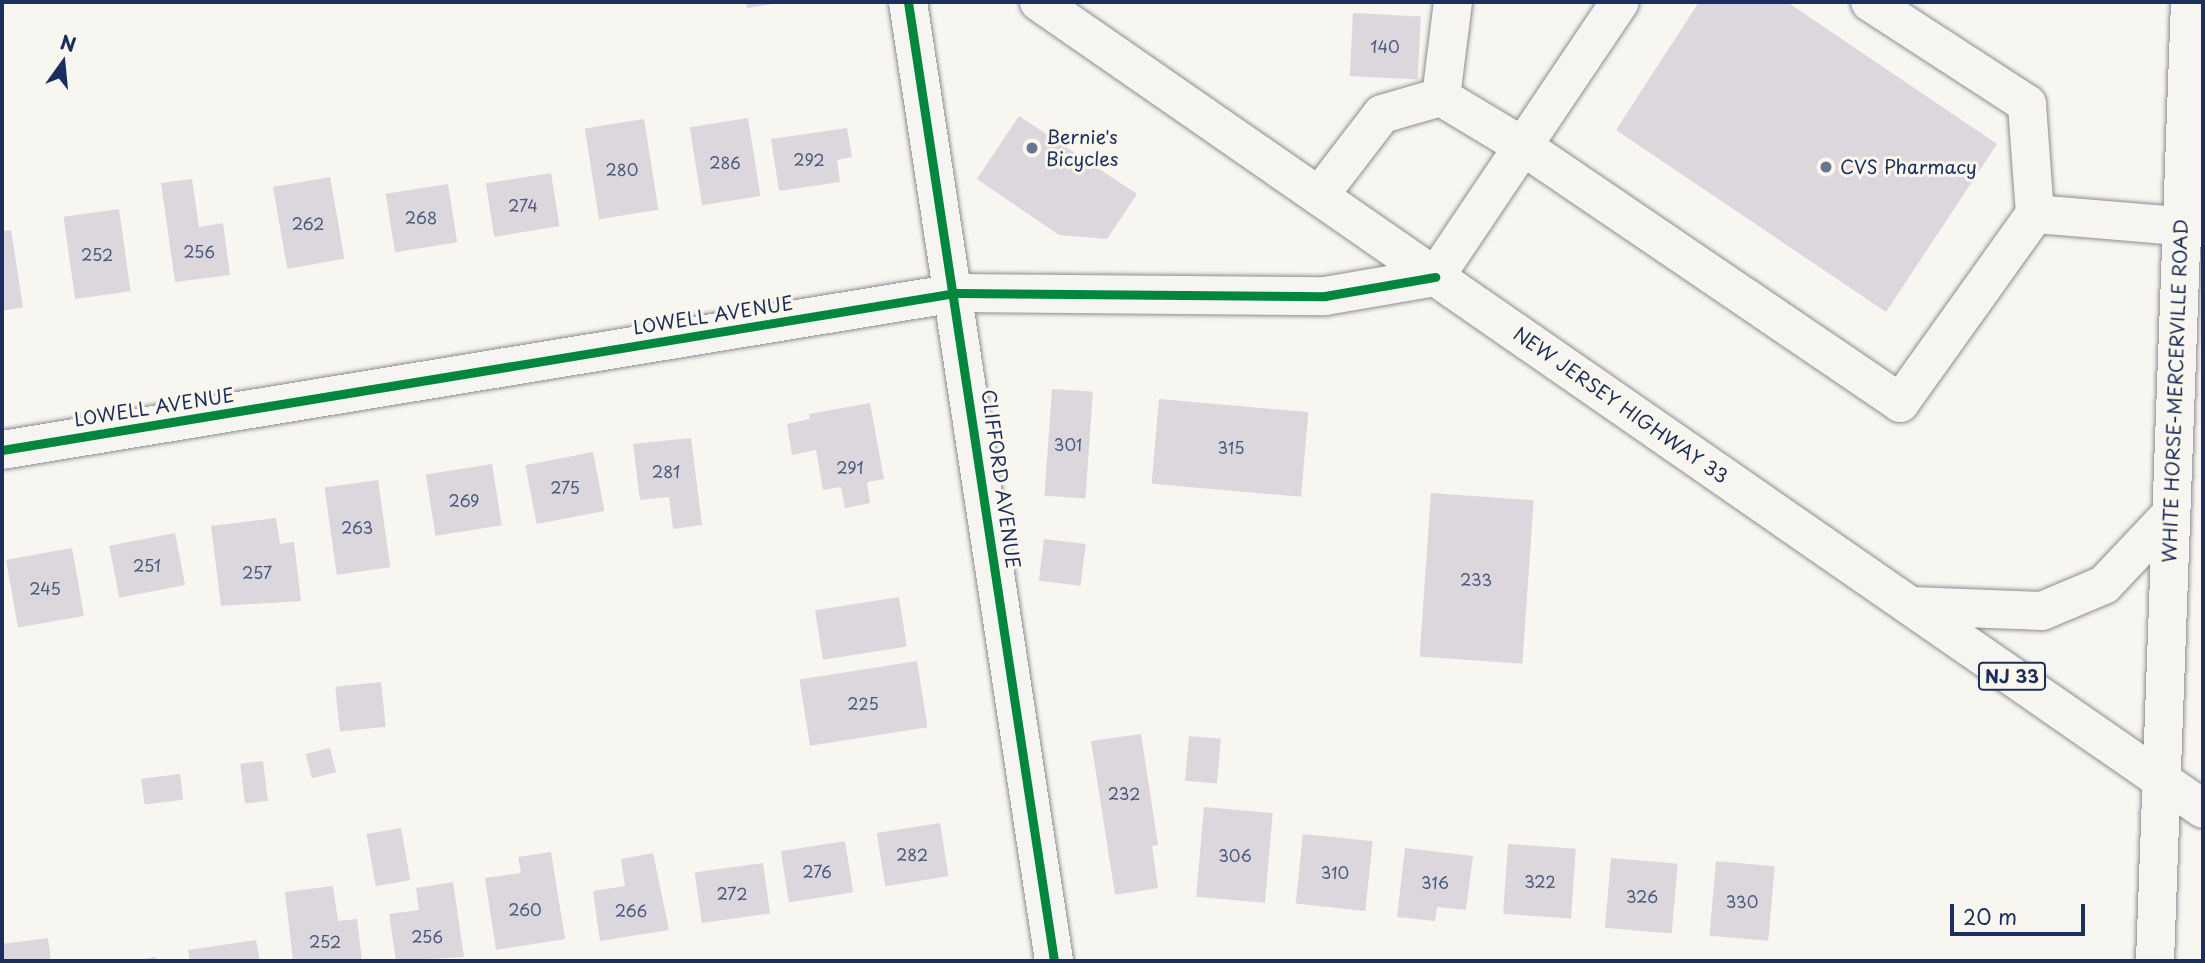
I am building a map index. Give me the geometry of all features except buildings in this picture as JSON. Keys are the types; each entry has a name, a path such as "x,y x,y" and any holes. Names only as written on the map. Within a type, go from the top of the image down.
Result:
{"main road":[{"name":"CLIFFORD AVENUE","path":"908,2 956,293 1054,961"},
{"name":"NEW JERSEY HIGHWAY 33","path":"1039,2 2203,808"},
{"path":"1441,97 1453,2"},
{"path":"1435,276 1620,2"},
{"path":"1319,196 1382,114 1441,97 1524,147 1900,403 2035,214 2027,104 1870,2"},
{"name":"WHITE HORSE-MERCERVILLE ROAD","path":"2155,961 2171,514 2192,227 2190,2"},
{"path":"2035,214 2192,227"},
{"name":"LOWELL AVENUE","path":"2,450 956,293 1325,296 1435,276"},
{"path":"1911,606 2042,611 2104,585 2171,514"}],"cycle path":[{"path":"908,2 1054,961"},
{"path":"2,450 956,293 1325,296 1435,277"}],"place":[{"name":"Bernie's Bicycles","path":"1032,148"},
{"name":"CVS Pharmacy","path":"1826,167"}]}
